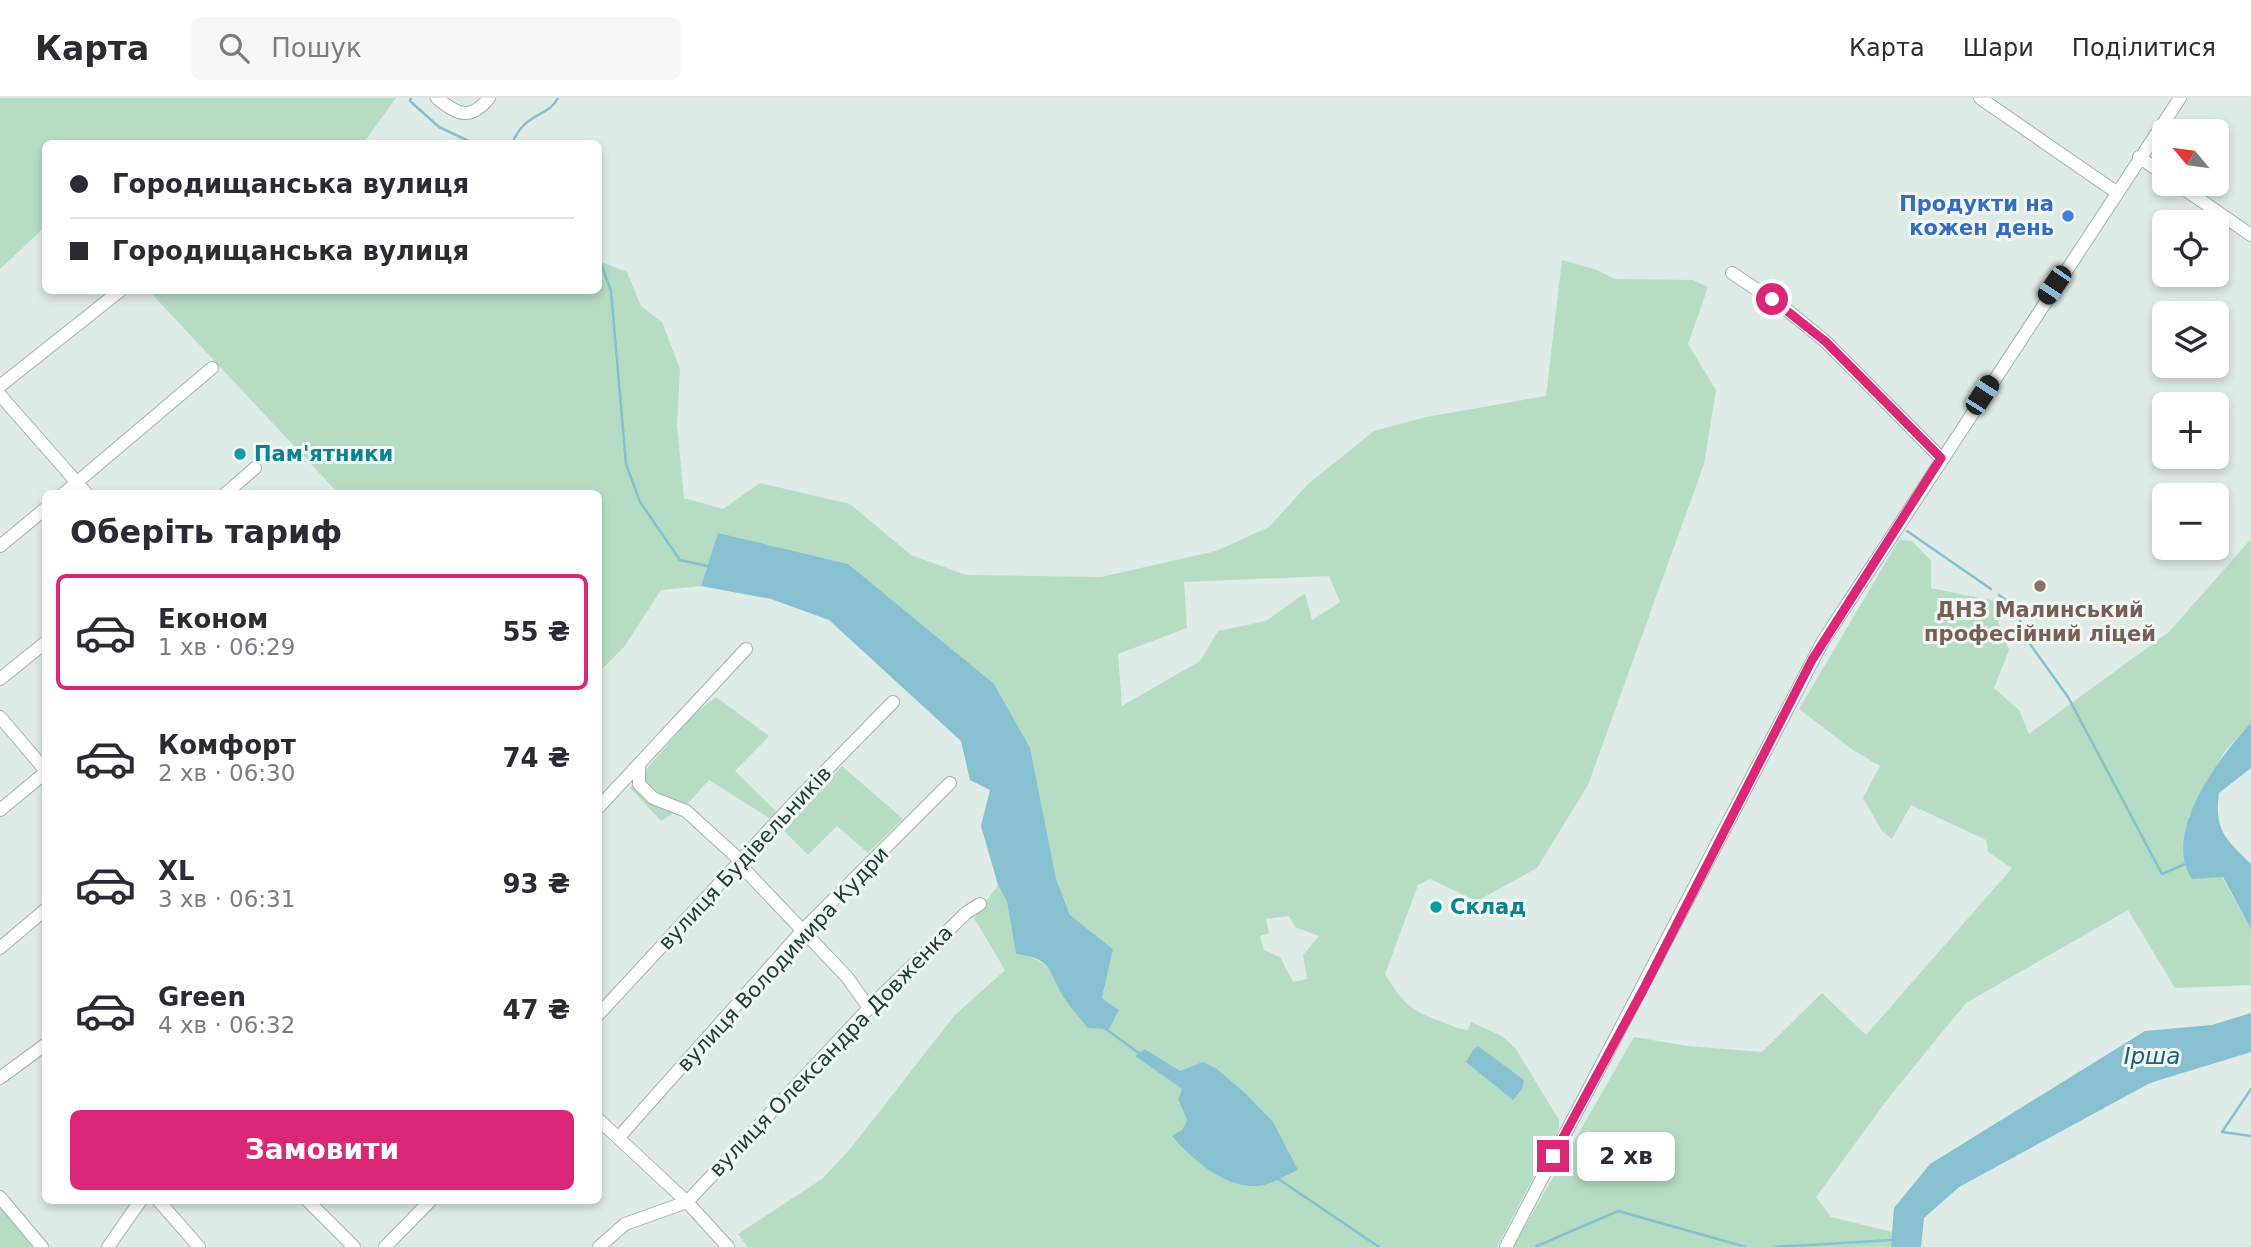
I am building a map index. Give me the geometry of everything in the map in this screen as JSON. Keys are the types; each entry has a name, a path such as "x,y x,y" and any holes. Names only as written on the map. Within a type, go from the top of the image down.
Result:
{"street":[{"path":"437,98 454,109 470,114 477,111 489,98"},
{"path":"1980,98 2116,192"},
{"path":"1506,1247 1648,979 1800,682 1836,620 2180,98"},
{"path":"2139,157 2152,166"},
{"path":"2194,196 2251,235"},
{"path":"1732,273 1787,310 1826,342 1941,458"},
{"path":"0,386 116,294"},
{"path":"68,490 212,368"},
{"path":"0,395 84,490"},
{"path":"230,490 255,468"},
{"path":"0,546 42,512"},
{"path":"0,679 42,645"},
{"path":"602,804 746,649"},
{"name":"вулиця Будівельників","path":"602,1012 741,861 894,702"},
{"path":"0,717 42,767"},
{"path":"639,764 639,784 653,798 686,811 741,861 745,870 847,977 869,1008"},
{"path":"0,810 42,775"},
{"name":"вулиця Володимира Кудри","path":"619,1137 803,930 950,783"},
{"name":"вулиця Олександра Довженка","path":"687,1202 869,1008 965,913 980,904"},
{"path":"0,948 42,912"},
{"path":"0,1078 42,1047"},
{"path":"602,1122 687,1202 728,1247"},
{"path":"0,1197 42,1247"},
{"path":"599,1247 625,1224 687,1202"},
{"path":"108,1247 138,1204"},
{"path":"161,1204 199,1247"},
{"path":"311,1204 354,1247"},
{"path":"390,1245 427,1204"}],"green space":[{"path":"0,98 396,98 366,140 42,140 42,230 0,269"},
{"path":"1562,260 1597,270 1615,279 1693,280 1708,287 1688,344 1716,390 1704,464 1588,785 1537,868 1477,901 1430,879 1418,885 1385,974 1401,997 1425,1015 1461,1029 1468,1030 1471,1022 1502,1036 1516,1049 1559,1120 1559,1129 1497,1247 748,1247 738,1234 822,1179 851,1148 954,1016 1005,970 974,918 998,885 1007,902 1016,954 1046,966 1061,993 1119,1010 1102,998 1113,949 1070,915 1056,879 879,592 848,564 718,534 701,586 661,590 624,647 602,669 602,490 335,490 152,294 602,294 602,262 627,272 641,306 662,322 680,369 677,425 684,498 723,509 760,483 850,504 911,555 966,575 1101,577 1216,551 1269,527 1308,484 1374,431 1426,417 1546,396","holes":["1329,576 1340,602 1312,620 1305,593 1266,621 1218,631 1200,661 1122,706 1118,654 1187,628 1184,582","1289,916 1295,927 1319,936 1303,955 1307,979 1293,982 1280,957 1264,950 1260,936 1269,933 1266,919","1145,1049 1180,1071 1217,1069 1244,1092 1182,1130 1187,1120 1178,1099 1182,1089 1135,1056"]},
{"path":"2251,539 2251,723 2225,751 2188,817 2251,929 2251,985 2175,988 2128,910 1966,1003 1890,1096 1816,1197 1831,1217 1892,1232 1891,1247 1513,1247 1634,1037 1688,1046 1762,1052 1822,993 1866,1035 2012,868 1988,852 1986,840 1911,805 1892,839 1882,831 1863,798 1880,766 1853,750 1799,709 1899,540 1912,541 1931,561 1931,588 1995,601 1996,616 2009,650 1994,688 2019,710 2029,734 2169,632"},
{"path":"716,697 769,736 735,771 789,824 842,766 903,819 868,853 837,826 808,855 774,821 709,780 686,805 661,821 630,788 694,714"},
{"path":"0,1205 35,1247 0,1247"}],"water":[{"path":"718,533 848,564 994,684 1030,748 1056,879 1070,915 1113,949 1102,998 1119,1010 1109,1029 1088,1028 1066,1001 1046,965 1035,958 1016,954 1007,902 998,885 981,826 990,790 970,780 961,741 829,620 771,599 701,586"},
{"path":"2251,723 2251,768 2219,793 2218,817 2229,841 2251,864 2251,929 2223,877 2192,879 2184,860 2184,840 2198,796 2224,755"},
{"name":"Ірша","path":"2251,1013 2251,1052 2150,1083 1959,1187 1924,1218 1921,1247 1891,1247 1894,1208 1930,1164 2145,1031 2212,1025"},
{"path":"1478,1046 1524,1080 1522,1089 1513,1100 1466,1062"},
{"path":"1145,1049 1180,1071 1203,1062 1217,1069 1273,1122 1298,1170 1256,1186 1232,1182 1209,1170 1172,1136 1182,1130 1187,1120 1178,1099 1182,1089 1135,1056"}],"waterway":[{"path":"411,98 410,101 439,127 467,140"},
{"path":"514,140 523,126 548,109 558,98"},
{"path":"602,267 611,291 626,464 640,502 680,560 708,566"},
{"path":"1907,531 1991,589"},
{"path":"1999,595 2014,606 2030,644 2068,697 2162,874 2185,864"},
{"path":"1103,1027 1140,1054"},
{"path":"2251,1089 2222,1132 2251,1136"},
{"path":"1277,1178 1379,1247"},
{"path":"1535,1247 1618,1211 1746,1247"},
{"path":"1774,1247 1893,1240"}],"place":[{"name":"Продукти на кожен день","path":"2068,216"},
{"name":"Пам'ятники","path":"240,454"},
{"name":"ДНЗ Малинський професійний ліцей","path":"2040,586"},
{"name":"Склад","path":"1436,907"}],"route":[{"path":"1553,1156 1643,990 1812,660 1941,458 1826,342 1772,299"}]}
